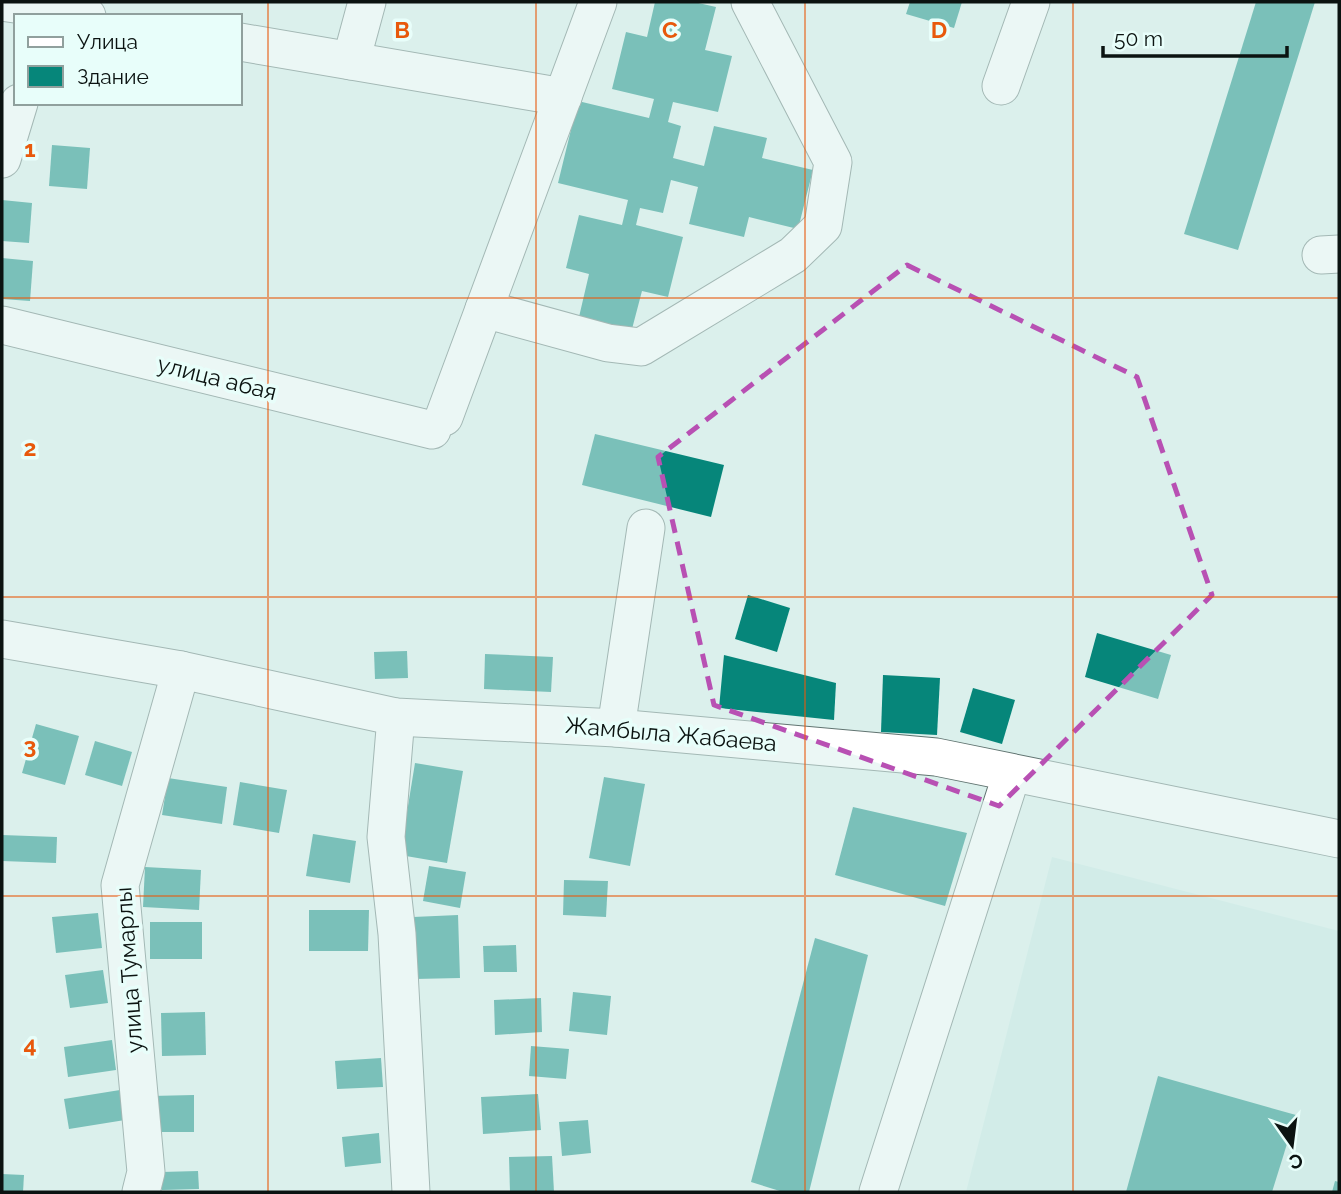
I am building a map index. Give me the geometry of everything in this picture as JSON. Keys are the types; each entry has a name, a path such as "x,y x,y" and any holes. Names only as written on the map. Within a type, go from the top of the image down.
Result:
{"street":[{"path":"2,2 48,13"},
{"path":"352,61 367,2"},
{"path":"598,2 484,309 608,342 641,347 793,255 823,226 833,162 750,2"},
{"path":"1001,86 1031,2"},
{"path":"242,42 563,97"},
{"path":"2,159 18,105"},
{"name":"улица абая","path":"2,325 438,424 484,309"},
{"path":"616,728 646,528"},
{"name":"Жамбыла Жабаева","path":"2,639 181,670 396,717 616,728 936,757 1339,839"},
{"name":"улица Тумарлы","path":"141,1192 146,1172 120,885 181,670"},
{"path":"396,717 386,837 397,934 411,1192"},
{"path":"878,1192 1012,773"}],"highlighted area":[{"path":"907,265 1137,377 1212,595 999,806 714,705 658,457"}],"shaded area":[{"path":"1052,857 1339,931 1339,1192 966,1192"}],"building":[{"path":"655,2 694,2 716,7 705,50 732,56 718,112 673,102 668,122 681,126 673,158 704,166 714,126 767,138 762,158 813,170 798,229 749,217 744,237 689,224 698,187 671,180 663,213 640,208 636,225 683,237 668,297 642,291 632,329 579,317 589,274 566,268 579,215 622,225 628,200 558,183 578,101 649,118 654,99 612,89 626,32 647,37"},
{"path":"910,2 962,2 954,28 906,14"},
{"path":"1256,2 1315,2 1238,250 1184,234"},
{"path":"52,145 90,148 87,189 49,186"},
{"path":"2,200 32,203 29,243 2,241"},
{"path":"2,258 33,261 30,301 2,299"},
{"path":"595,434 724,465 711,517 582,485"},
{"path":"748,595 790,608 777,652 735,639"},
{"path":"1097,633 1171,655 1158,699 1085,677"},
{"path":"407,651 408,678 375,679 374,652"},
{"path":"485,654 553,657 551,692 484,689"},
{"path":"724,655 836,683 834,720 719,708"},
{"path":"883,675 940,678 937,735 881,732"},
{"path":"973,688 1015,700 1002,744 960,732"},
{"path":"36,724 79,736 65,785 22,773"},
{"path":"95,741 132,752 122,786 85,775"},
{"path":"415,763 463,771 447,863 400,855"},
{"path":"604,777 645,784 630,866 589,858"},
{"path":"168,778 227,787 222,824 162,815"},
{"path":"240,782 287,790 279,833 233,825"},
{"path":"853,807 967,833 945,906 835,875"},
{"path":"313,834 356,841 350,883 306,876"},
{"path":"2,835 57,837 56,863 2,861"},
{"path":"429,866 466,872 460,908 423,901"},
{"path":"145,867 201,870 199,910 143,907"},
{"path":"564,880 608,881 606,917 563,915"},
{"path":"309,910 369,910 368,951 309,951"},
{"path":"98,913 102,948 56,953 52,917"},
{"path":"458,915 460,978 415,979 413,917"},
{"path":"150,922 202,922 202,959 150,959"},
{"path":"815,938 868,955 809,1192 783,1192 751,1182"},
{"path":"516,945 517,972 484,972 483,946"},
{"path":"103,970 108,1003 70,1008 65,975"},
{"path":"573,992 611,996 607,1035 569,1031"},
{"path":"541,998 542,1032 495,1035 494,1000"},
{"path":"205,1012 206,1055 162,1056 161,1013"},
{"path":"112,1040 116,1070 68,1077 64,1047"},
{"path":"531,1046 569,1049 566,1079 529,1076"},
{"path":"381,1058 383,1087 337,1089 335,1061"},
{"path":"1158,1076 1296,1115 1272,1192 1126,1192"},
{"path":"120,1090 125,1120 69,1129 64,1099"},
{"path":"538,1094 541,1130 483,1134 481,1097"},
{"path":"194,1095 194,1132 151,1132 151,1096"},
{"path":"588,1120 591,1153 562,1156 559,1122"},
{"path":"379,1133 381,1163 345,1167 342,1137"},
{"path":"552,1156 554,1192 510,1192 509,1157"},
{"path":"198,1171 199,1189 162,1190 161,1172"},
{"path":"2,1174 24,1175 23,1192 2,1192"},
{"path":"1335,1181 1339,1182 1339,1192 1332,1192"}]}
